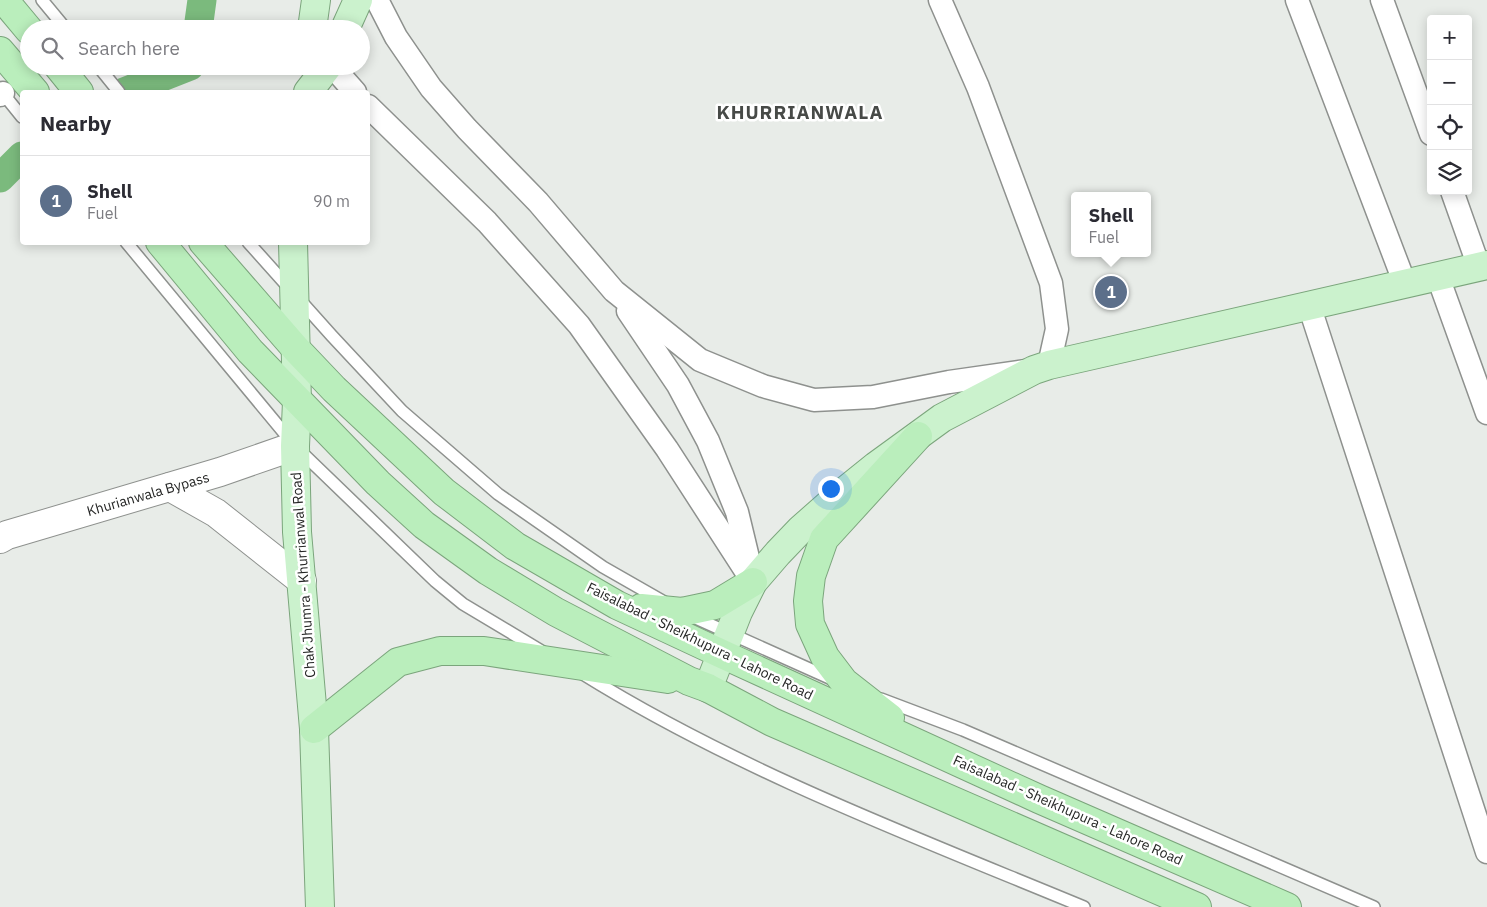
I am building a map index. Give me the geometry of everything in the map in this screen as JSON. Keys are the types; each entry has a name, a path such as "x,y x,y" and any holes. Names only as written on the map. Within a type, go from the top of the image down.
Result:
{"highway":[{"path":"4,0 21,20"},
{"path":"0,51 12,89"},
{"path":"66,75 78,90"},
{"path":"162,245 250,351 297,402 378,483 424,525 488,571 556,612 781,726 1197,907"},
{"name":"Faisalabad - Sheikhupura - Lahore Road","path":"206,245 296,349 334,389 444,492 515,546 617,605 726,644 976,770 1287,907"},
{"path":"918,436 824,539 815,559 811,576 808,601 810,624 825,658 844,682 891,719 976,770"},
{"path":"617,605 682,612 715,605 753,582"},
{"path":"314,729 378,676 398,662 440,651 484,651 698,685"}],"main road":[{"path":"313,20 316,0"},
{"path":"349,20 358,0"},
{"path":"307,90 308,75"},
{"path":"309,90 321,75"},
{"name":"Chak Jhumra - Khurrianwal Road","path":"293,245 297,402 295,446 298,532 314,729 320,907"},
{"path":"698,685 726,644 738,612 753,582 783,547 835,498 942,418 1041,367 1483,266"},
{"name":"Khurianwala Bypass","path":"0,539 7,535 220,472 295,446"},
{"path":"170,487 216,513 302,581"}],"street":[{"path":"377,0 396,37 431,88 538,202 614,291 678,385 708,440 737,512 753,582"},
{"path":"614,291 700,360 763,386 814,400 873,397 1041,367 1057,328 1051,283 978,87 940,0"},
{"path":"1296,0 1405,284"},
{"path":"1382,0 1427,123"},
{"path":"340,75 353,90"},
{"path":"370,108 486,222 579,325 667,449 753,582"},
{"path":"1454,195 1483,266"},
{"path":"1438,277 1487,413"},
{"path":"1309,305 1487,852"}],"lane":[{"path":"42,0 59,20"},
{"path":"106,75 118,90"},
{"path":"12,89 20,111"},
{"path":"128,245 295,446 435,581 456,598 511,633 567,664 623,700 736,758 851,810 1084,907"},
{"path":"251,245 402,411 498,494 604,567 682,612 726,644 963,730 1374,907"}],"waterway":[{"path":"199,20 202,0"},
{"path":"129,90 167,75"},
{"path":"0,178 20,158"}],"place":[{"name":"Shell","path":"1111,292"}],"district":[{"name":"KHURRIANWALA","path":"800,112"}]}
